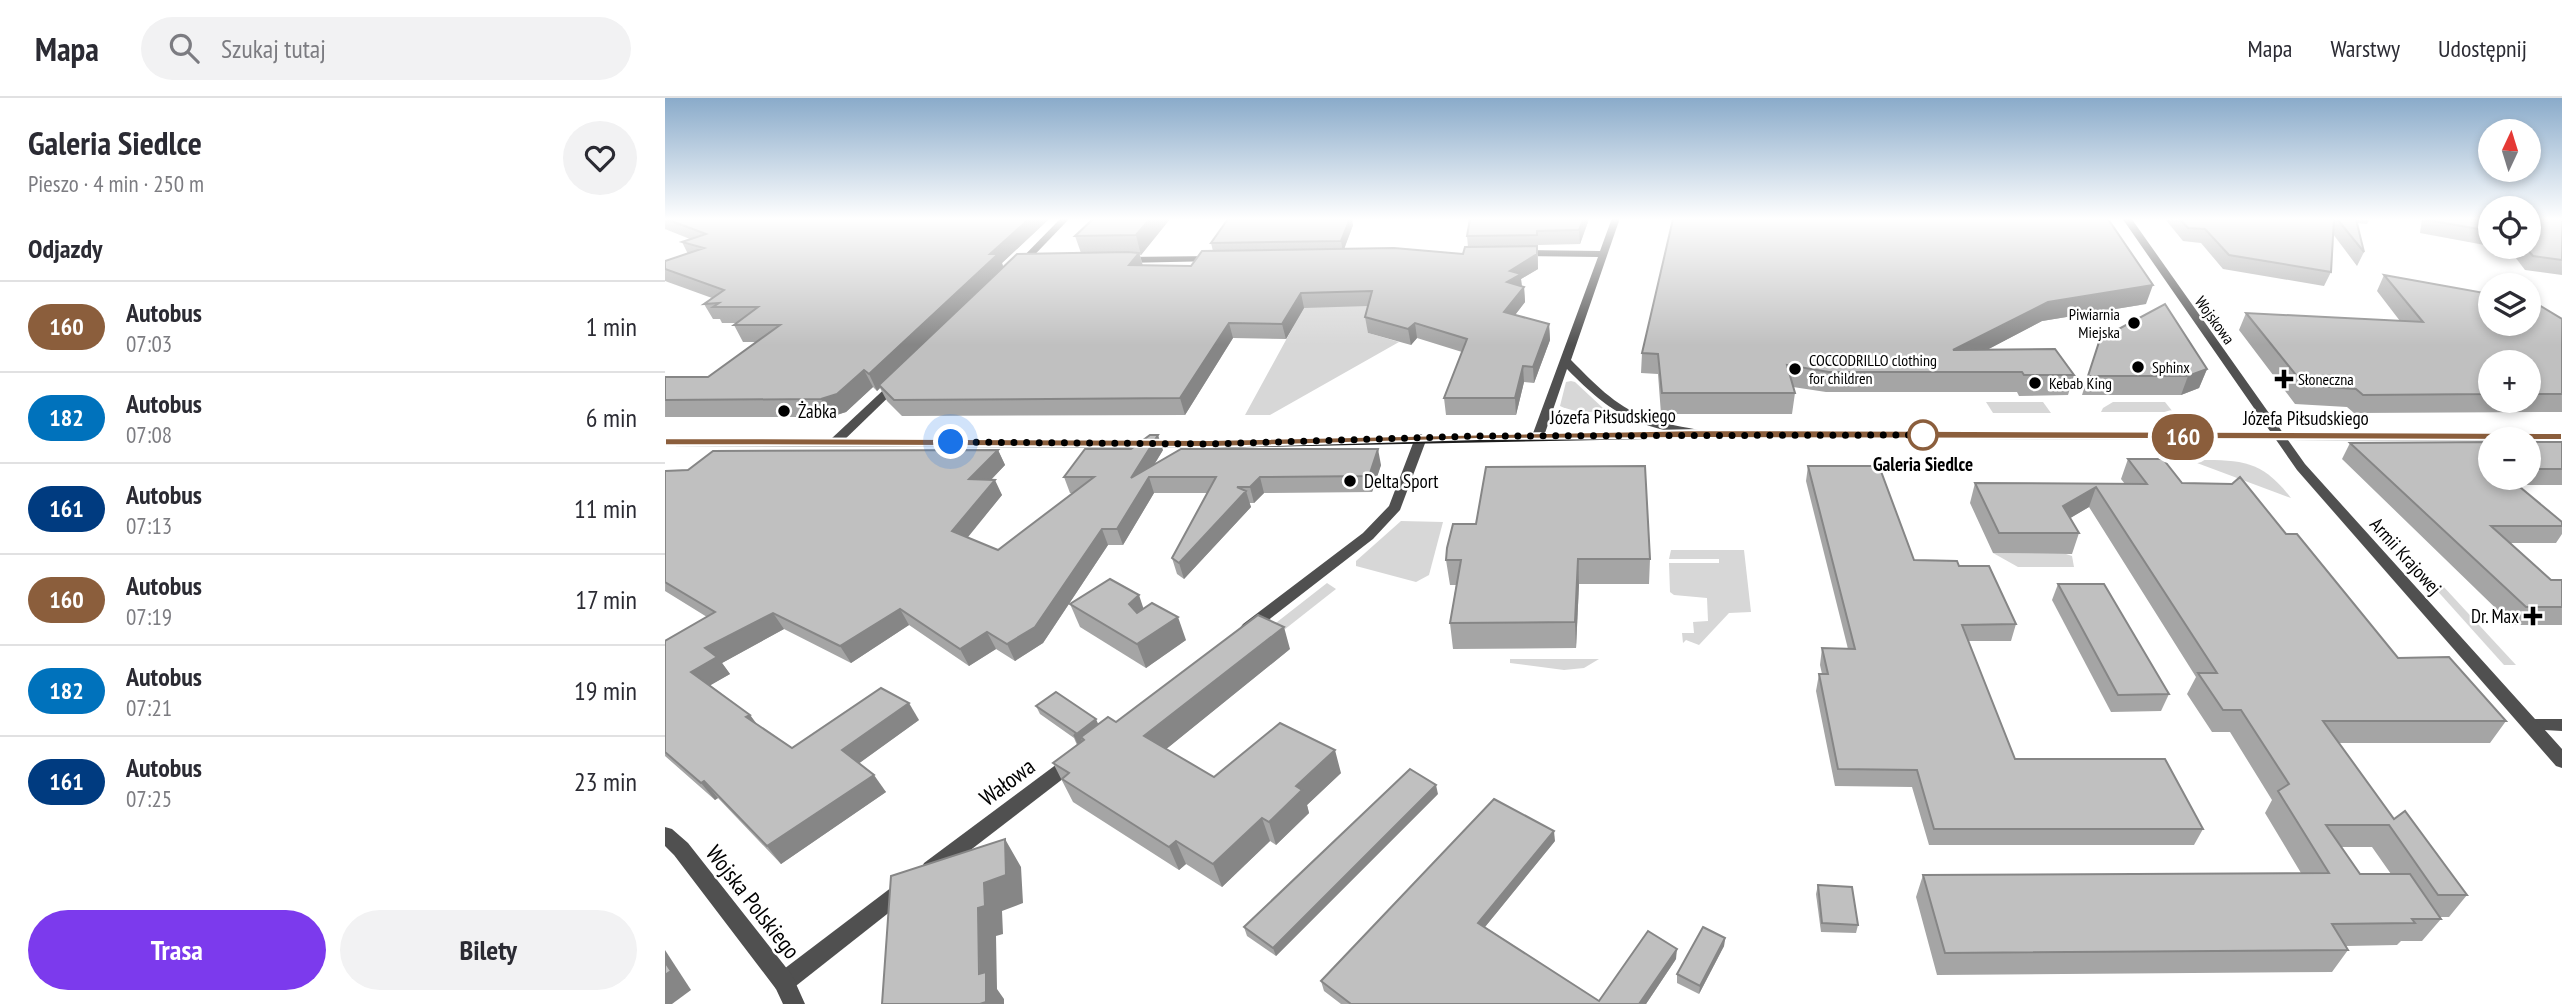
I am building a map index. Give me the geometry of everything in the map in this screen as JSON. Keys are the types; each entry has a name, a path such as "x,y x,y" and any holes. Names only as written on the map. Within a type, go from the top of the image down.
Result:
{"main road":[{"name":"Józefa Piłsudskiego","path":"665,442 1211,444 1701,434 2562,437"}],"street":[{"path":"1538,436 1601,260"},
{"name":"Wojskowa","path":"2154,260 2281,437"},
{"path":"1014,271 1024,261 1044,262"},
{"path":"1565,360 1606,401 1625,415 1663,427 1701,434"},
{"path":"835,442 909,371"},
{"name":"Armii Krajowej","path":"2281,437 2301,467 2562,761"},
{"path":"1229,643 1368,536 1395,507 1422,438"},
{"path":"2532,725 2562,724"},
{"name":"Wałowa","path":"784,982 1085,752"},
{"name":"Wojska Polskiego","path":"665,835 681,849 784,982 794,1004"}],"shaded area":[{"path":"1376,305 1368,333 1399,342 1270,415 1245,415 1304,307"},
{"path":"1571,381 1604,409 1581,412 1560,406 1566,382"},
{"path":"1986,402 2043,402 2051,413 1993,413"},
{"path":"2113,402 2165,402 2173,412 2101,412"},
{"path":"2199,460 2251,465 2271,476 2291,498 2197,463"},
{"path":"1401,521 1443,522 1429,575 1416,582 1356,566 1356,561"},
{"path":"1671,550 1744,550 1751,612 1729,613 1699,645 1686,640 1683,643 1682,633 1694,633 1693,622 1708,621 1707,598 1674,595 1670,592 1669,563 1719,563 1719,559 1669,559"},
{"path":"1993,553 2066,554 2072,556 2074,567 2018,567"},
{"path":"1327,583 1336,589 1275,637 1263,633"},
{"path":"2442,585 2516,665 2504,665 2433,586"},
{"path":"1510,659 1599,659 1584,668 1564,670 1510,663"}],"building":[{"path":"991,260 869,374 864,370 837,394 821,399 665,400 665,377 708,377 780,325 734,325 758,307 713,307 719,303 704,304 724,290 665,269 665,261"},
{"path":"1010,260 1133,260 1129,265 1191,266 1195,260 1527,260 1510,271 1521,274 1507,282 1524,287 1504,312 1549,324 1533,367 1523,366 1515,398 1444,398 1467,339 1415,323 1408,329 1365,317 1372,291 1301,293 1282,324 1229,323 1180,398 894,400 879,385"},
{"path":"1663,260 2136,260 2153,285 2048,302 1953,350 2055,349 2074,375 2024,375 2022,372 1829,372 1787,365 1795,393 1662,393 1658,354 1642,353"},
{"path":"2261,260 2332,260 2331,272"},
{"path":"2384,275 2478,292 2478,336 2541,336 2541,306 2562,319 2562,394 2541,394 2541,350 2478,350 2478,394 2363,395 2356,389 2304,385 2246,313 2423,322"},
{"path":"2165,304 2207,369 2188,376 2088,376 2100,339"},
{"path":"1150,435 1158,435 1131,478 1181,449 1378,449 1369,476 1260,477 1250,487 1237,487 1246,491 1179,563 1172,558 1216,477 1149,477 1117,529 1102,529 1035,627 1007,644 987,632 960,649 900,609 840,646 773,613 705,648 717,657 691,672 750,715 746,717 792,748 881,688 909,703 842,750 874,775 767,846 704,781 701,783 665,752 665,641 715,612 665,582 665,471 688,470 713,451 998,450 969,479 995,480 952,531 998,550 1094,477 1064,477 1085,449 1131,449"},
{"path":"2478,442 2478,490 2523,490 2562,522 2562,526 2491,526 2551,580 2562,580 2562,607 2526,607 2350,443"},
{"path":"2541,442 2562,442 2562,469 2541,469"},
{"path":"2128,459 2163,459 2182,483 2232,484 2240,477 2286,534 2297,534 2398,658 2449,657 2506,721 2323,721 2394,819 2405,811 2467,895 2438,895 2389,825 2326,825 2360,874 2410,874 2441,919 2412,919 2415,923 2332,924 2348,950 1945,953 1923,875 2329,873 2278,791 2289,784 2241,710 2223,710 2198,673 2217,673 2096,487 2063,506 2079,533 1999,533 1975,483 2147,484"},
{"path":"1645,466 1650,559 1578,559 1575,622 1450,623 1461,560 1446,560 1447,548 1453,524 1476,524 1486,467"},
{"path":"1808,466 1879,466 1914,560 1957,561 1959,566 1989,566 2016,624 1962,625 2015,759 2165,759 2203,829 1934,829 1917,770 1838,769 1819,674 1828,674 1822,648 1855,649"},
{"path":"1110,579 1139,595 1129,604 1137,613 1152,603 1178,617 1137,644 1070,604"},
{"path":"2058,584 2104,584 2169,694 2118,695"},
{"path":"1258,615 1284,627 1144,736 1214,777 1280,723 1335,750 1296,786 1302,790 1269,822 1262,818 1213,864 1176,841 1169,847 1062,779 1069,773 1053,763 1084,740 1081,737 1108,717 1116,722"},
{"path":"1056,692 1096,719 1074,736 1076,733 1036,706"},
{"path":"1410,769 1436,785 1273,948 1244,927"},
{"path":"1494,799 1554,831 1478,923 1599,1001 1648,931 1677,949 1639,1004 1351,1004 1321,981"},
{"path":"1005,839 1006,875 984,883 985,906 978,908 979,974 986,972 986,1002 882,1004 891,876"},
{"path":"1818,885 1852,887 1858,925 1822,923"},
{"path":"1703,927 1725,938 1700,986 1677,974"},
{"path":"665,962 671,971 665,975"}],"bus line":[{"name":"160","path":"665,442 1211,444 1478,436 1701,434 2562,437"}],"place":[{"name":"Piwiarnia Miejska","path":"2134,323"},
{"name":"Sphinx","path":"2138,367"},
{"name":"COCCODRILLO clothing for children","path":"1795,369"},
{"name":"Słoneczna","path":"2284,379"},
{"name":"Kebab King","path":"2035,383"},
{"name":"Żabka","path":"784,411"},
{"name":"Galeria Siedlce","path":"1923,435"},
{"name":"Delta Sport","path":"1350,481"},
{"name":"Dr. Max","path":"2533,616"}],"route":[{"path":"951,442 1211,444 1478,436 1923,435"}]}
